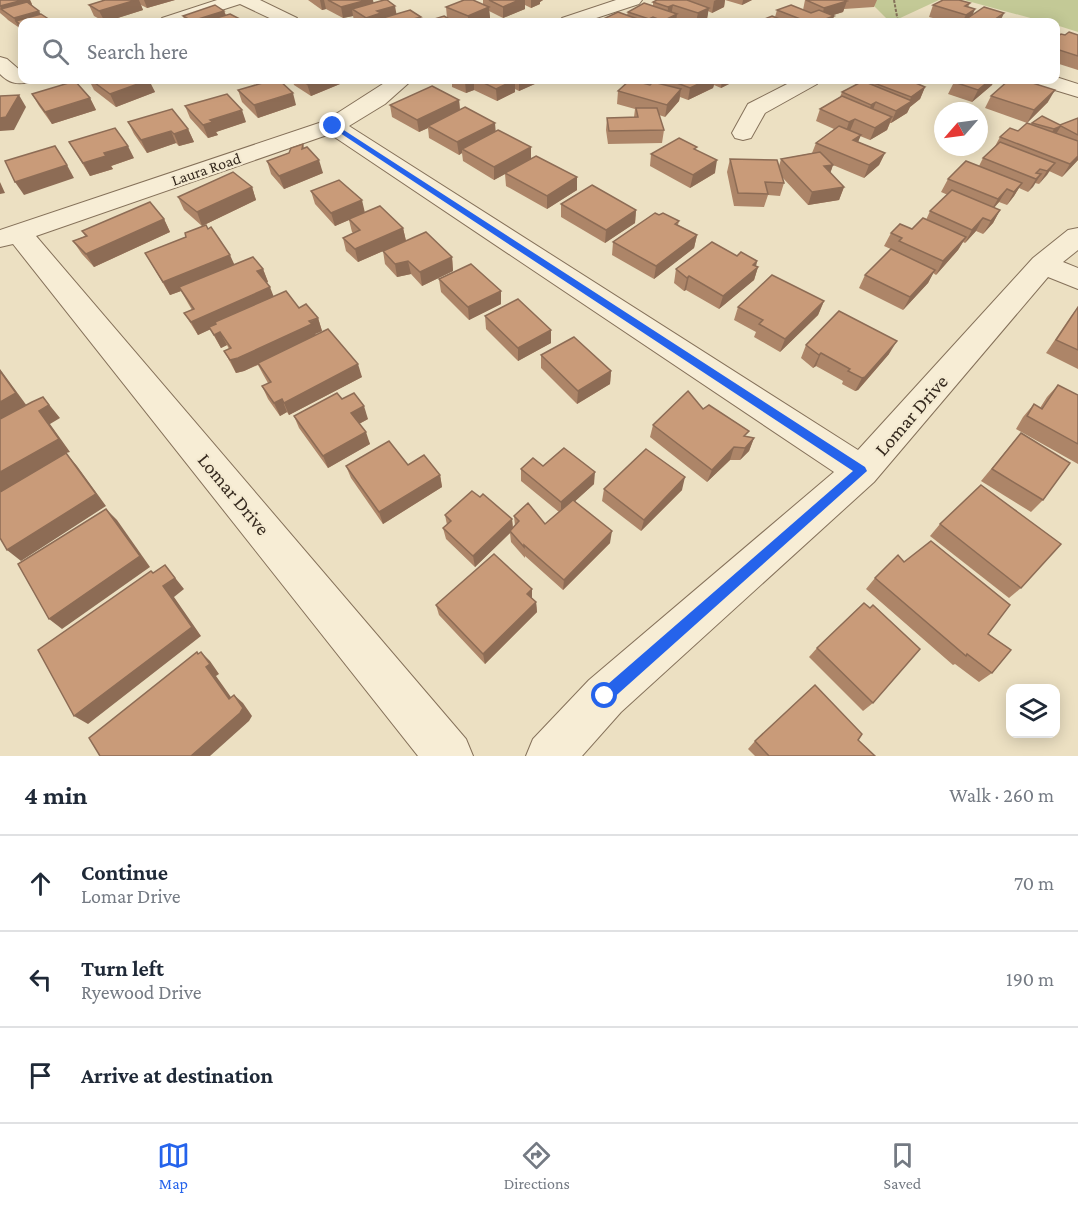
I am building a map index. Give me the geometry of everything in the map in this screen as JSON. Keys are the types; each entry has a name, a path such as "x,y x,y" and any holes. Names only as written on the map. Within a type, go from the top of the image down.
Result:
{"street":[{"path":"180,18 234,0"},
{"path":"246,0 283,18"},
{"path":"580,18 633,0"},
{"path":"0,63 18,77"},
{"name":"Laura Road","path":"9,236 333,126 397,84"},
{"path":"743,133 756,108 802,84"},
{"path":"1055,84 1078,91"},
{"path":"333,126 861,471"},
{"name":"Lomar Drive","path":"9,236 449,756"},
{"name":"Lomar Drive","path":"550,756 605,696 861,471 1043,264 1078,236"},
{"path":"1043,264 1078,279"}],"path":[{"path":"894,0 897,18"}],"green space":[{"path":"868,0 939,0 900,18 886,18"},
{"path":"964,0 1078,0 1078,32 1060,26 1060,18 1030,18"}],"building":[{"path":"0,0 23,0 0,6"},
{"path":"105,0 136,0 99,11 89,5"},
{"path":"328,0 367,0 341,7"},
{"path":"384,0 395,6 377,11 381,13 366,18 352,9"},
{"path":"464,0 473,0 489,7 468,16 446,7"},
{"path":"489,0 519,0 503,7"},
{"path":"687,0 709,8 698,13 673,5 668,7 653,2"},
{"path":"806,0 844,0 847,1 824,8"},
{"path":"943,0 970,3 965,6 975,9 966,15 933,5"},
{"path":"27,2 39,11 14,18 1,9"},
{"path":"644,3 677,14 669,18 646,18 628,12"},
{"path":"215,5 224,11 202,18 183,16"},
{"path":"791,5 811,13 819,10 834,16 798,18 777,10"},
{"path":"984,7 1004,13 997,18 968,18"},
{"path":"410,10 421,17 417,18 383,18"},
{"path":"618,12 635,18 605,18"},
{"path":"41,14 47,18 27,18"},
{"path":"230,14 238,18 216,18"},
{"path":"1069,32 1078,35 1078,56 1060,50 1060,35"},
{"path":"65,84 78,84 90,98 45,112 32,94"},
{"path":"96,84 138,84 110,94"},
{"path":"259,84 283,84 293,93 254,105 238,90"},
{"path":"486,84 507,84 496,89"},
{"path":"626,84 661,84 681,89 667,105 618,91"},
{"path":"680,84 698,84 690,88"},
{"path":"857,84 870,84 912,101 896,111 876,102 871,105 842,92"},
{"path":"877,84 918,84 925,87 911,97"},
{"path":"960,84 985,84 978,90"},
{"path":"1004,84 1036,84 1055,90 1034,110 991,96"},
{"path":"432,86 459,100 417,120 390,105"},
{"path":"227,94 242,110 210,120 213,122 203,125 185,106"},
{"path":"19,95 6,117 0,118 0,96"},
{"path":"842,96 892,117 875,128 855,119 849,122 820,109"},
{"path":"465,107 495,123 457,142 428,126"},
{"path":"636,108 657,108 664,130 609,131 607,118 638,117"},
{"path":"172,109 188,129 174,134 171,131 141,140 128,122"},
{"path":"1042,116 1060,125 1078,118 1078,135 1061,126 1054,129 1032,123"},
{"path":"1027,123 1078,141 1078,156 1070,164 1000,137 1010,128 1018,131"},
{"path":"839,126 861,135 853,140 885,153 869,165 816,143"},
{"path":"115,128 128,146 104,153 106,156 83,163 69,142"},
{"path":"498,130 531,147 494,167 462,149"},
{"path":"679,138 697,147 694,149 717,160 693,175 651,154"},
{"path":"1000,142 1055,163 1047,171 1040,169 1036,173 1041,174 1036,179 983,158 988,156"},
{"path":"303,144 302,149 307,147 319,160 279,176 267,161 289,153 291,148"},
{"path":"55,146 67,165 15,182 5,161"},
{"path":"820,152 833,165 824,166 844,187 812,192 781,159"},
{"path":"536,156 577,177 547,196 505,173"},
{"path":"730,159 777,160 784,183 765,182 768,194 738,193"},
{"path":"966,161 1022,183 1014,192 1007,189 998,199 948,179"},
{"path":"233,172 252,187 197,212 178,197"},
{"path":"339,180 362,200 331,213 311,191"},
{"path":"592,185 636,210 606,230 561,204"},
{"path":"952,190 1000,210 991,221 983,218 972,230 930,211"},
{"path":"150,202 164,219 86,254 73,241 87,236 82,231"},
{"path":"380,206 403,228 355,249 343,238 360,230 349,219"},
{"path":"655,213 659,215 663,213 679,221 675,224 697,235 656,266 613,242"},
{"path":"923,218 966,237 943,261 899,241 902,238 891,233 900,224 912,229"},
{"path":"206,225 208,229 211,227 230,255 163,282 145,253 186,237 185,233"},
{"path":"426,232 452,257 420,272 408,261 395,264 383,251"},
{"path":"712,242 737,256 741,252 757,261 753,265 758,267 723,296 689,276 687,278 676,269"},
{"path":"891,249 935,270 910,297 865,275"},
{"path":"253,257 263,269 257,271 270,287 191,322 184,313 194,309 179,287"},
{"path":"471,264 501,291 468,307 439,279"},
{"path":"772,275 824,301 785,339 759,324 763,320 738,307"},
{"path":"286,291 299,308 306,304 318,318 309,321 312,324 230,360 224,351 231,348 220,332 214,335 209,327 216,324 215,322"},
{"path":"518,299 551,330 518,348 485,316"},
{"path":"1078,307 1078,350 1056,340"},
{"path":"839,311 897,341 865,377 862,378 848,371 850,369 821,353 819,355 806,345"},
{"path":"328,329 358,364 284,403 282,399 274,403 262,386 271,382 258,363"},
{"path":"574,337 611,371 578,391 541,355"},
{"path":"0,371 16,393 0,402"},
{"path":"1058,385 1078,395 1078,444 1027,416 1034,404 1042,409"},
{"path":"688,391 703,409 709,405 749,431 744,436 754,438 745,448 734,447 712,470 653,425"},
{"path":"337,393 342,399 354,393 364,406 351,413 366,432 323,456 294,416"},
{"path":"43,397 49,405 39,411 59,439 0,472 0,419"},
{"path":"1021,433 1070,463 1043,500 992,469"},
{"path":"389,441 408,465 424,455 440,475 379,512 346,466"},
{"path":"564,448 595,472 561,502 521,469 533,458 543,466"},
{"path":"646,449 685,477 644,520 604,489"},
{"path":"66,453 96,494 7,550 0,538 0,492"},
{"path":"981,485 1061,544 1021,588 940,524"},
{"path":"472,491 480,497 483,494 512,519 473,556 443,528 451,521 445,515"},
{"path":"573,500 612,531 564,580 524,545 524,547 510,531 519,521 514,516 528,503 545,524"},
{"path":"106,509 140,556 49,619 18,564"},
{"path":"931,541 1010,605 988,634 1011,650 992,673 967,654 966,656 875,578 898,555 904,562"},
{"path":"494,554 532,589 527,594 536,602 483,654 436,605"},
{"path":"165,565 175,578 163,586 192,627 74,716 38,650 151,571 153,573"},
{"path":"864,603 870,608 873,605 920,649 873,703 817,648"},
{"path":"197,652 198,654 201,652 210,664 206,667 229,699 234,695 243,708 240,713 191,756 100,756 89,738"},
{"path":"815,685 862,734 858,740 875,756 769,756 755,741"}],"route":[{"path":"333,126 861,471 605,696"}]}
